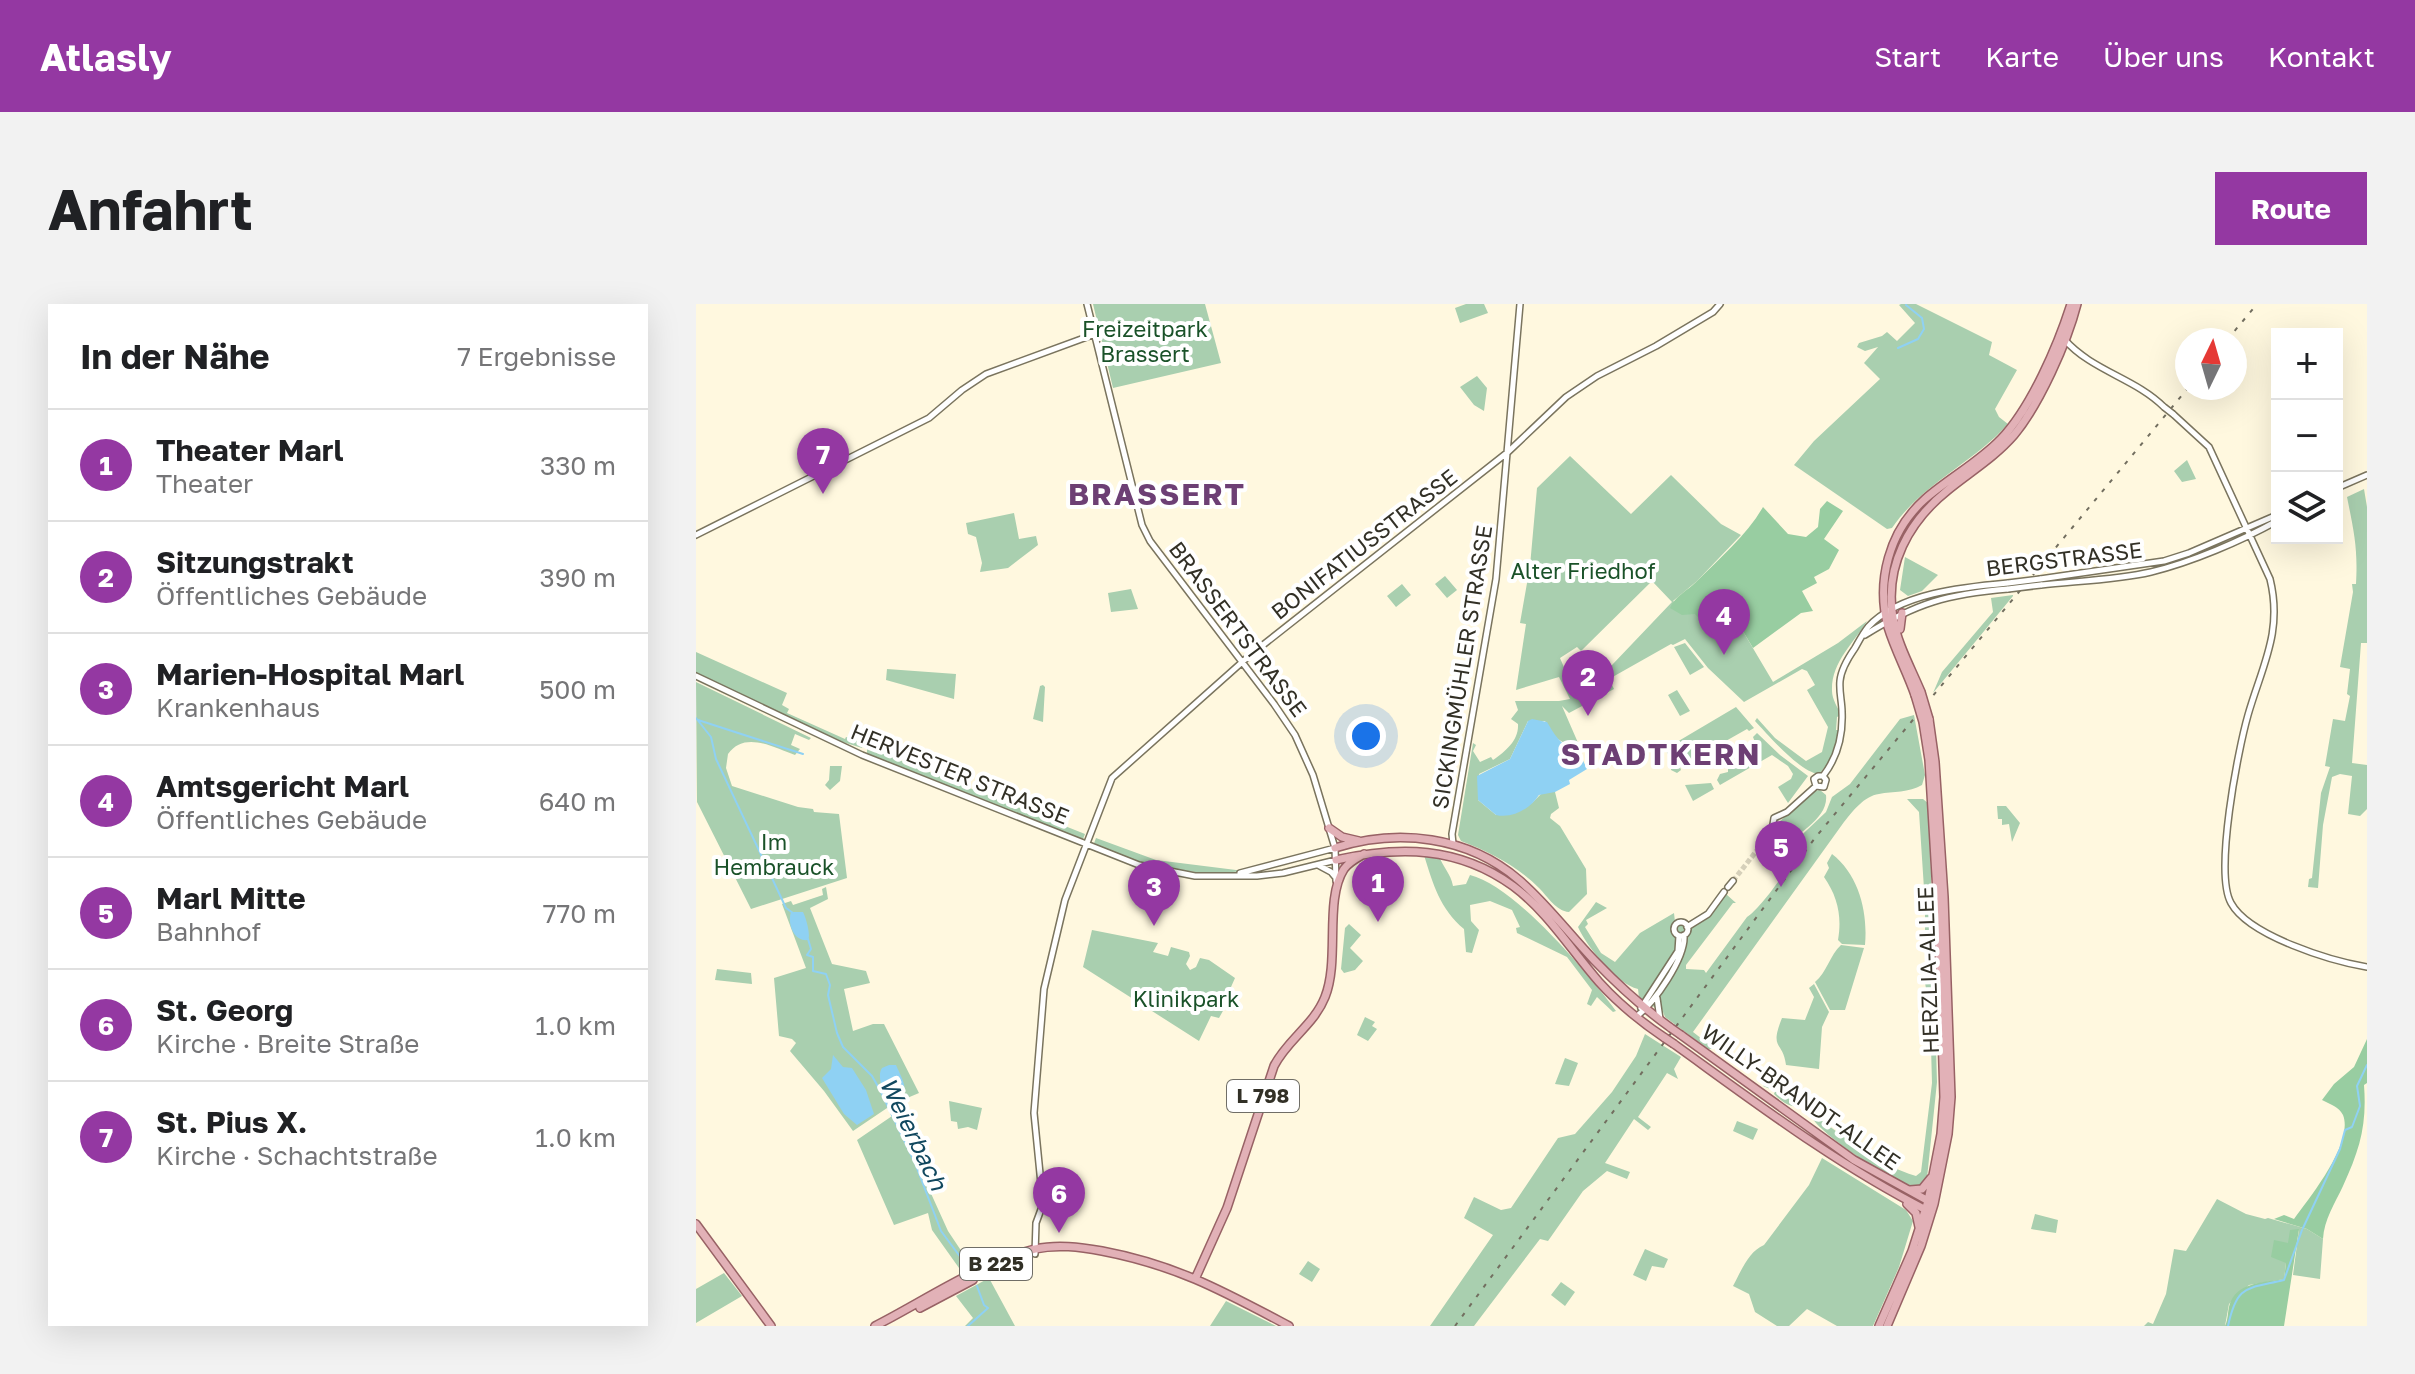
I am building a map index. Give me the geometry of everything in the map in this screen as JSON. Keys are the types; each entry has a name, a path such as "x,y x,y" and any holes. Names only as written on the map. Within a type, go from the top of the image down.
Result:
{"main road":[{"path":"1889,616 1884,588 1887,564 1891,548 1905,521 1923,501 1981,456 2013,425 2025,407 2071,304"},
{"path":"1889,616 1896,562 1909,533 1937,499 1995,454 2014,435 2038,397 2077,304"},
{"path":"1902,613 1900,626 1918,693"},
{"name":"HERZLIA-ALLEE","path":"1887,1326 1907,1281 1930,1207 1948,1134 1951,1097 1944,897 1935,762 1918,693 1889,616"},
{"name":"HERZLIA-ALLEE","path":"1879,1326 1930,1207 1944,1097 1937,895 1926,720"},
{"path":"1329,828 1342,837 1361,842"},
{"name":"HERVESTER STRASSE","path":"1335,848 1412,837 1453,844 1486,858 1519,880 1646,1009"},
{"name":"HERVESTER STRASSE","path":"1336,860 1393,850 1437,853 1476,866 1512,885 1530,901 1601,985 1636,1017 1674,1044"},
{"path":"1336,882 1345,868 1364,854"},
{"name":"BRASSERTSTRASSE","path":"1196,1277 1227,1208 1274,1066 1284,1049 1316,1015 1326,995 1336,882"},
{"name":"WILLY-BRANDT-ALLEE","path":"1646,1009 1843,1152 1930,1207"},
{"name":"WILLY-BRANDT-ALLEE","path":"1674,1044 1817,1147 1885,1189 1930,1207"},
{"path":"1903,1188 1913,1191 1922,1189 1929,1184 1935,1169"},
{"path":"1885,1189 1911,1206 1916,1213 1919,1229"},
{"path":"696,1224 771,1326"},
{"name":"B 225","path":"875,1326 989,1267 1060,1246 1151,1262 1196,1277 1289,1326"},
{"name":"B 225","path":"885,1326 1002,1265 1035,1252"}],"street":[{"name":"BRASSERTSTRASSE","path":"1087,304 1142,525 1150,541 1295,735 1313,775 1335,848 1336,882"},
{"name":"SICKINGMÜHLER STRASSE","path":"1453,844 1452,832 1496,579 1520,304"},
{"name":"BONIFATIUSSTRASSE","path":"1035,1252 1036,1223 1043,1204 1034,1111 1044,989 1065,900 1112,778 1242,663 1508,452 1551,410 1589,381 1656,346 1713,312 1720,304"},
{"path":"696,535 929,418 986,374 1095,334"},
{"path":"2064,339 2089,361 2144,390 2209,447 2270,579 2276,611 2271,647 2239,753 2225,882 2228,898 2243,917 2280,938 2325,957 2367,967"},
{"path":"1509,434 1522,440"},
{"path":"1494,463 1506,470"},
{"path":"2343,485 2367,475"},
{"name":"BERGSTRASSE","path":"1889,616 1958,594 2149,565 2271,521"},
{"name":"BERGSTRASSE","path":"1772,831 1774,818 1787,812 1816,786 1815,778 1823,776 1833,760 1841,731 1840,682 1843,670 1869,626 1929,595 1957,588 2008,586"},
{"name":"HERVESTER STRASSE","path":"696,676 862,755 1154,870 1220,877 1276,874 1336,860"},
{"name":"HERVESTER STRASSE","path":"1220,877 1284,864 1335,848"},
{"path":"1317,865 1331,872 1336,882"},
{"path":"1646,1009 1652,988 1678,951 1681,936 1687,927 1708,914 1733,881"},
{"path":"1681,936 1674,932 1676,924 1682,922 1687,927"},
{"path":"1636,1017 1657,995 1682,953 1681,936"},
{"path":"1628,993 1640,995 1652,988"},
{"path":"1657,995 1656,1009 1660,1020"}],"green space":[{"name":"Freizeitpark Brassert","path":"1093,304 1205,304 1221,363 1113,388"},
{"path":"1466,304 1484,304 1488,313 1460,323 1455,308"},
{"path":"1901,304 1916,304 1992,342 1989,355 2017,370 1995,409 2008,424 1918,499 1892,528 1887,529 1794,465 1814,441 1880,379 1864,363 1878,347 1865,351 1857,347 1859,343 1887,332 1897,341 1915,323"},
{"path":"1477,376 1487,388 1484,411 1474,405 1460,387"},
{"name":"Alter Friedhof","path":"1570,456 1631,514 1671,475 1721,524 1741,535 1673,601 1695,614 1727,612 1741,628 1773,682 1838,643 1867,621 1835,671 1832,691 1841,715 1837,717 1836,730 1839,730 1831,760 1819,774 1794,760 1755,721 1757,718 1775,738 1806,761 1822,752 1828,727 1807,690 1815,685 1807,671 1802,669 1744,702 1708,668 1685,639 1609,679 1614,689 1569,713 1562,706 1579,745 1577,751 1553,736 1545,721 1528,721 1510,759 1479,774 1478,800 1496,815 1532,803 1543,792 1555,792 1559,808 1550,818 1560,826 1586,869 1587,894 1569,912 1556,906 1531,880 1512,866 1461,841 1458,835 1473,743 1476,745 1473,751 1480,762 1491,757 1493,760 1507,749 1516,735 1518,724 1511,719 1518,710 1515,701 1570,699 1559,677 1516,690 1526,624 1520,623 1530,566 1537,488","holes":["1652,581 1672,602 1592,686 1582,672 1569,679 1560,658 1577,647 1581,651"]},
{"path":"2187,460 2196,479 2182,482 2174,471"},
{"path":"2364,489 2367,507 2367,643 2361,643 2352,763 2367,765 2367,809 2360,816 2348,814 2352,776 2340,774 2332,777 2323,825 2318,888 2308,887 2312,878 2321,793 2330,767 2325,766 2333,719 2345,721 2350,696 2347,694 2350,669 2340,667 2352,584 2356,584 2355,540 2347,497"},
{"path":"1827,501 1843,511 1824,539 1839,550 1829,569 1814,577 1817,583 1802,591 1813,611 1801,613 1753,648 1727,612 1708,628 1695,614 1682,615 1670,608 1741,537 1763,507 1788,534 1806,537 1818,527 1820,509"},
{"path":"1014,513 1019,539 1036,536 1038,545 1008,568 980,572 982,563 976,537 968,534 966,523"},
{"path":"1905,557 1938,575 1922,591 1908,596 1900,590"},
{"path":"1445,576 1457,590 1447,598 1435,584"},
{"path":"1402,584 1411,595 1396,607 1387,596"},
{"path":"1131,589 1138,609 1111,612 1108,593"},
{"path":"2013,595 1933,693 1942,672 1993,612 1991,598"},
{"path":"1685,643 1704,667 1690,675 1674,647"},
{"path":"696,652 787,693 782,705 789,709 787,713 845,739 864,743 862,748 833,739 696,673"},
{"path":"887,669 956,674 954,699 886,680"},
{"name":"Im Hembrauck","path":"696,682 811,738 809,740 795,734 791,745 800,749 795,755 769,745 743,743 728,754 726,768 732,786 813,809 814,812 839,814 847,878 751,909 697,802"},
{"path":"1043,685 1043,722 1033,719 1040,686"},
{"path":"1677,690 1690,711 1680,716 1668,695"},
{"path":"1736,707 1754,728 1680,767 1677,773 1671,770 1672,761 1665,749"},
{"path":"1914,715 1925,775 1922,785 1868,798 1844,822 1693,1032 1715,1049 1708,1049 1665,1017 1662,1009 1639,998 1638,989 1612,972 1588,944 1578,927 1596,902 1607,908 1586,920 1588,924 1585,927 1601,953 1615,962 1640,933 1674,913 1675,922 1691,927 1710,915 1726,894 1736,903 1686,965 1686,969 1704,970 1706,973 1747,917 1780,879 1788,866 1789,847 1826,812 1832,797 1850,784 1900,719"},
{"path":"1757,733 1808,776 1788,803 1778,787 1791,779 1793,774 1788,766 1772,755 1720,785 1717,780 1720,774 1728,772 1728,767 1740,766 1740,759 1746,756 1751,761 1760,755 1753,737"},
{"path":"867,747 1085,834 1083,839 867,755"},
{"path":"830,766 842,766 840,781 830,790 825,785 829,780"},
{"path":"1711,783 1714,789 1693,801 1685,785"},
{"path":"1820,790 1826,795 1822,812 1810,826 1778,851 1764,870 1784,841 1785,827 1779,830 1778,823 1814,791"},
{"path":"1907,799 1923,799 1929,804 1937,1082 1927,1178 1917,1186 1895,1179 1861,1159 1828,1135 1812,1117 1813,1114 1888,1165 1916,1176 1921,1172 1932,1083 1930,1010 1925,983 1925,904 1919,812"},
{"path":"1997,806 2006,806 2020,823 2012,842 2009,824 2002,825 2002,819 1998,819"},
{"path":"1096,838 1156,860 1244,871 1185,871 1149,864 1093,846"},
{"path":"1832,854 1849,872 1860,895 1865,920 1865,945 1842,944 1838,940 1838,907 1824,877"},
{"path":"1424,855 1439,856 1453,886 1466,884 1470,875 1488,882 1529,913 1588,975 1616,1011 1613,1012 1597,997 1591,1006 1587,1004 1592,990 1567,957 1517,933 1516,928 1520,927 1512,910 1490,901 1470,905 1471,921 1479,930 1472,953 1466,952 1464,929 1443,904"},
{"path":"826,887 828,899 810,908 832,964 866,971 870,983 844,989 853,1031 873,1024 884,1024 919,1093 893,1104 853,1131 790,1051 796,1043 779,1036 774,978 806,968 782,904 791,901 793,905 823,895 822,889"},
{"path":"1349,924 1361,935 1350,948 1363,961 1355,970 1344,973 1341,969 1345,928"},
{"name":"Klinikpark","path":"1092,930 1158,943 1153,952 1168,956 1171,947 1189,952 1186,964 1190,970 1196,967 1200,958 1209,960 1235,978 1231,987 1234,991 1219,1018 1211,1016 1199,1041 1083,967"},
{"path":"1841,945 1864,948 1845,1010 1830,1010 1815,982"},
{"path":"717,969 751,973 752,984 715,980"},
{"path":"1814,984 1829,1012 1822,1027 1819,1069 1786,1065 1777,1041 1778,1028 1782,1018 1805,1020 1814,997 1809,988"},
{"path":"1365,1017 1375,1022 1372,1026 1377,1029 1368,1041 1357,1035"},
{"path":"1645,1034 1681,1057 1674,1069 1678,1079 1667,1073 1638,1117 1651,1127 1648,1130 1634,1119 1605,1163 1630,1172 1627,1179 1607,1171 1583,1191 1548,1241 1540,1239 1474,1326 1430,1326 1493,1235 1464,1218 1474,1197 1501,1210 1511,1208 1558,1138 1575,1134 1612,1092 1636,1056"},
{"path":"2367,1039 2367,1083 2364,1085 2361,1137 2349,1173 2328,1218 2323,1239 2307,1229 2274,1219 2284,1215 2294,1219 2337,1154 2345,1127 2343,1115 2322,1100 2334,1084 2354,1067"},
{"path":"1565,1058 1578,1063 1569,1086 1555,1084"},
{"path":"1766,1084 1807,1104 1793,1106 1785,1103 1774,1094 1775,1091 1763,1086"},
{"path":"949,1101 982,1108 977,1130 968,1127 958,1129 957,1122 951,1121"},
{"path":"895,1114 948,1231 966,1258 975,1252 983,1266 964,1275 932,1230 928,1213 894,1225 857,1140"},
{"path":"1737,1121 1758,1129 1753,1140 1733,1131"},
{"path":"1822,1158 1906,1210 1913,1221 1899,1267 1873,1326 1837,1326 1807,1309 1789,1326 1777,1326 1755,1312 1749,1294 1733,1286 1750,1257 1764,1245 1809,1185"},
{"path":"2217,1199 2246,1214 2307,1229 2323,1239 2320,1279 2293,1275 2299,1229 2286,1263 2284,1279 2249,1285 2229,1304 2225,1326 2144,1326 2148,1322 2153,1324 2166,1294 2174,1249 2186,1251"},
{"path":"2035,1214 2058,1220 2056,1233 2031,1229"},
{"path":"2299,1229 2284,1326 2225,1326 2231,1301 2240,1290 2254,1284 2284,1279 2286,1263 2271,1257 2274,1240 2288,1243 2290,1230"},
{"path":"1645,1249 1668,1259 1664,1268 1652,1266 1646,1281 1633,1275"},
{"path":"1308,1261 1320,1269 1312,1282 1299,1274"},
{"path":"724,1273 742,1296 696,1323 696,1289"},
{"path":"989,1278 1015,1326 965,1326 973,1318 956,1296"},
{"path":"1561,1282 1575,1292 1565,1306 1551,1295"},
{"path":"1226,1301 1276,1326 1210,1326"}],"water":[{"path":"1528,721 1547,722 1563,743 1578,750 1587,769 1569,780 1570,784 1555,792 1539,795 1521,811 1496,815 1478,800 1477,776 1510,759"},
{"path":"791,912 803,912 809,931 808,940 795,935 790,922"},
{"path":"833,1055 843,1067 852,1068 866,1090 874,1114 857,1125 844,1114 822,1078 831,1069"},
{"path":"896,1065 904,1087 902,1095 891,1101 880,1081 882,1068"}],"waterway":[{"path":"1898,348 1918,339 1924,329 1922,318 1906,305"},
{"name":"Weierbach","path":"696,718 711,737 716,759 786,908 793,913"},
{"path":"698,720 803,754"},
{"name":"Weierbach","path":"808,939 811,949 807,955 813,957 813,971 826,974 830,985 828,995 843,1047 872,1076 880,1090 915,1163 941,1231 970,1270"},
{"path":"2303,1228 2340,1149 2345,1130 2352,1127 2360,1106 2357,1086 2367,1065"},
{"path":"2228,1326 2240,1295 2252,1287 2284,1280 2302,1230"},
{"name":"Weierbach","path":"968,1326 988,1308 977,1286"}],"tunnel":[{"path":"1733,881 1772,831"}],"railway":[{"path":"2237,328 2257,304"},
{"path":"1455,1326 1815,838 2178,400"}],"place":[{"name":"St. Pius X.","path":"823,494"},
{"name":"Amtsgericht Marl","path":"1724,655"},
{"name":"Sitzungstrakt","path":"1588,716"},
{"name":"Marl Mitte","path":"1781,887"},
{"name":"Theater Marl","path":"1378,922"},
{"name":"Marien-Hospital Marl","path":"1154,926"},
{"name":"St. Georg","path":"1059,1233"}],"district":[{"name":"BRASSERT","path":"1157,495"},
{"name":"STADTKERN","path":"1661,755"}]}
